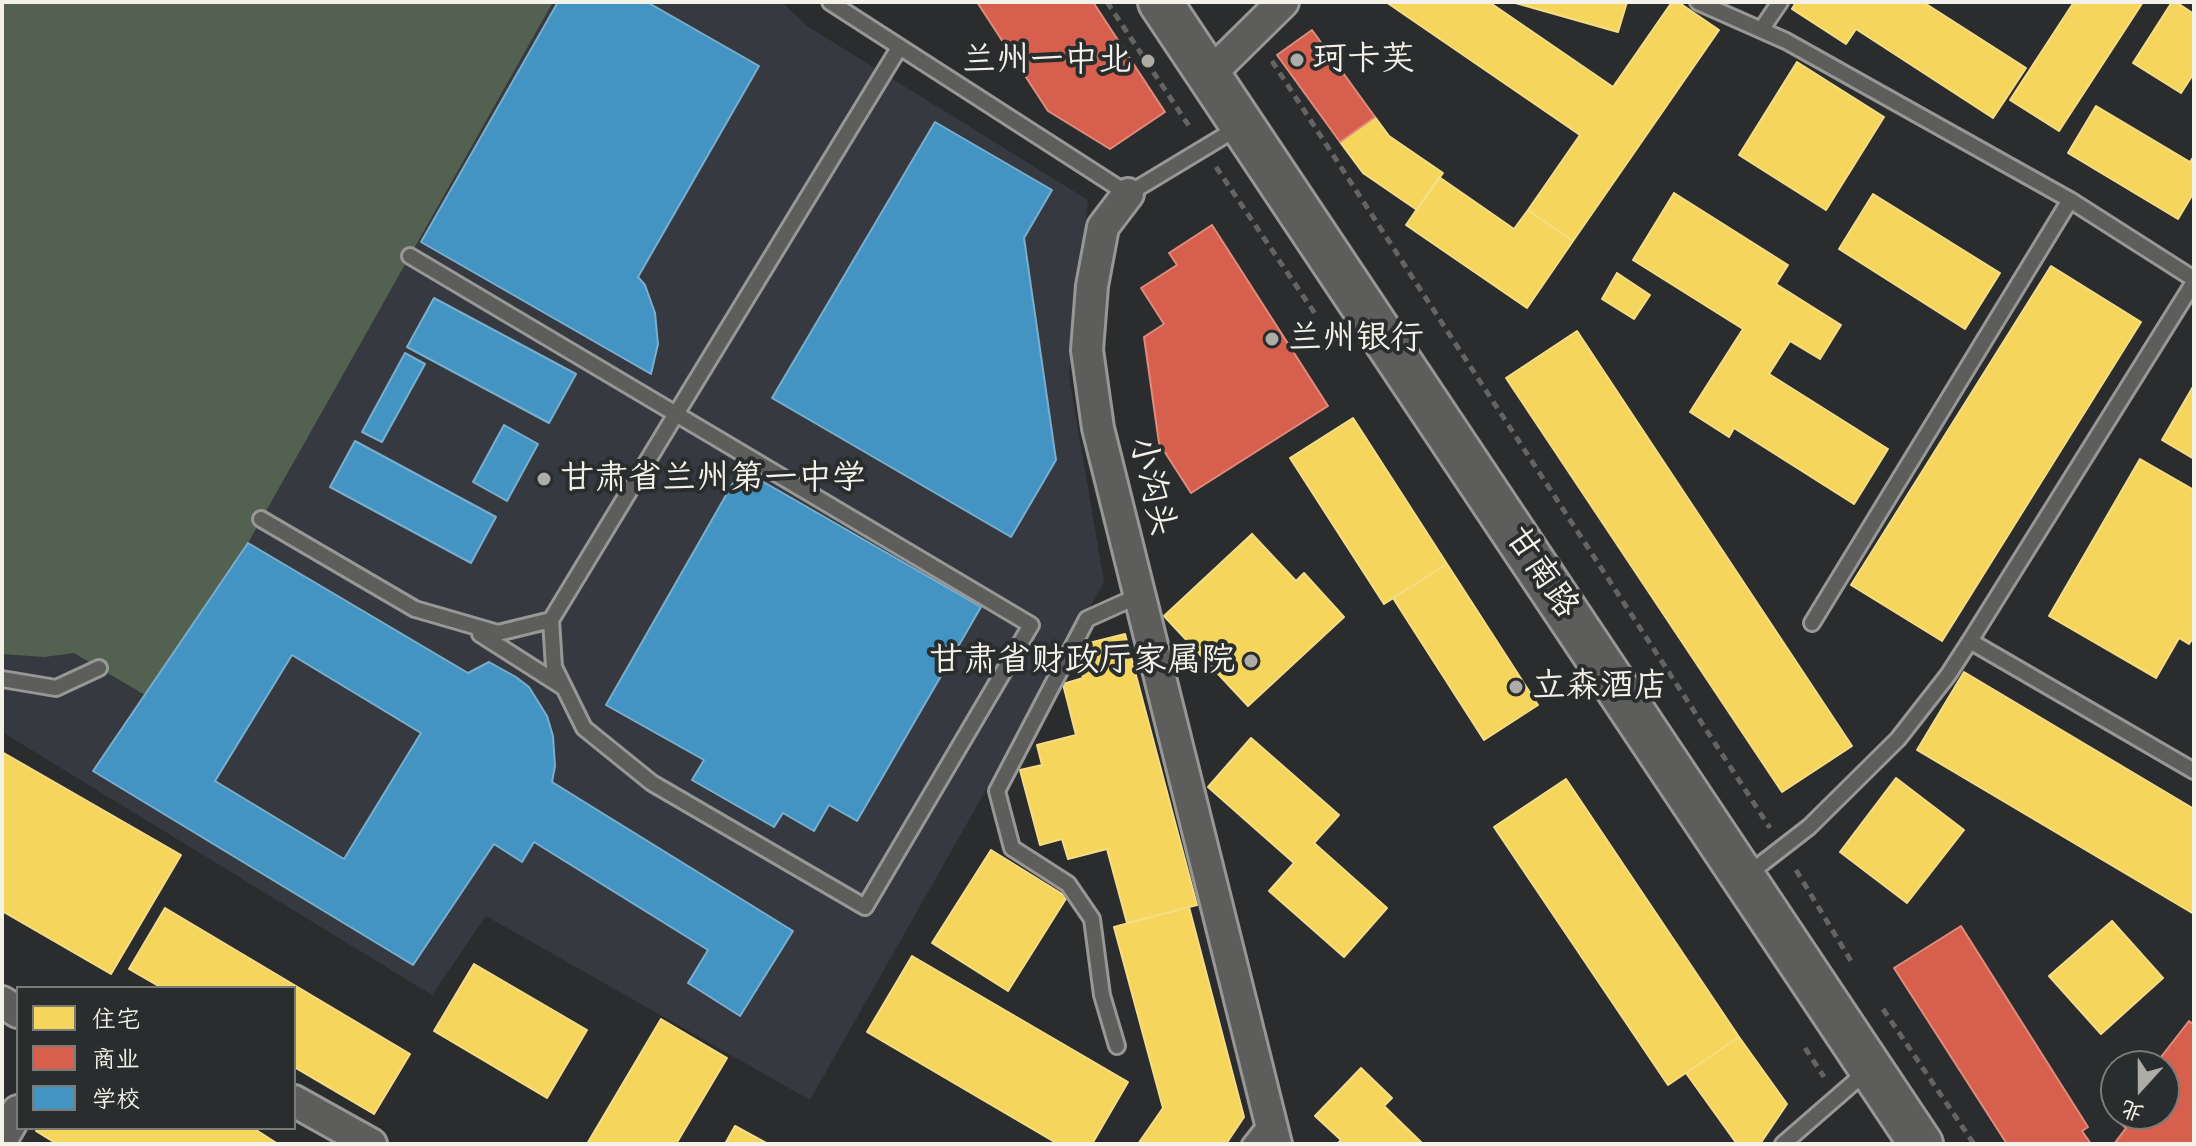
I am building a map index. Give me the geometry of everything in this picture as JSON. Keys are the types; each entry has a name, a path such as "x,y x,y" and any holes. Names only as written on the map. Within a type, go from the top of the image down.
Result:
{"street":[{"name":"甘南路","path":"1160,2 1921,1144"},
{"path":"1209,75 1283,2"},
{"name":"小沟头","path":"1128,194 1103,227 1092,286 1087,350 1098,428 1273,1132"},
{"path":"296,1102 371,1144"},
{"path":"2,1139 16,1114"}],"lane":[{"path":"830,2 1128,194 1243,125"},
{"path":"1698,2 1786,41 2070,200 2194,280 1948,675 1898,739 1809,827 1744,878"},
{"path":"1761,30 1780,2"},
{"path":"410,256 676,414 1031,625 865,907 652,783 584,728 554,667 551,620 676,414 899,48"},
{"path":"1812,623 2070,200"},
{"path":"261,519 415,609 498,633 551,620"},
{"path":"1117,1046 1102,995 1092,919 1068,884 1012,848 997,791 1087,619 1138,596"},
{"path":"463,623 564,687"},
{"path":"1970,641 2194,771"},
{"path":"2,679 56,688 99,668"},
{"path":"1783,1144 1870,1069"},
{"path":"1250,1144 1273,1132"}],"path":[{"path":"1253,32 1783,848 1853,965"},
{"path":"1879,1003 1974,1144"}],"shaded area":[{"name":"甘肃省兰州第一中学","path":"2,2 782,2 807,26 1088,200 1069,376 1104,582 810,1100 486,916 432,995 2,732"}],"green space":[{"path":"2,2 553,2 248,543 145,695 74,653 44,657 2,654"}],"building: 住宅":[{"path":"1386,2 1489,2 1613,87 1672,2 1678,2 1719,30 1573,241 1528,210 1580,135"},
{"path":"1512,2 1627,2 1618,32"},
{"path":"1796,2 1923,2 2026,68 1993,118 1856,29 1846,44 1792,9"},
{"path":"2074,2 2143,2 2059,131 2010,100"},
{"path":"2172,2 2194,14 2194,73 2181,93 2133,63"},
{"path":"1797,62 1884,117 1826,210 1739,155"},
{"path":"2096,106 2190,162 2194,156 2194,192 2178,219 2068,153"},
{"path":"1375,117 1389,136 1443,173 1417,210 1363,173 1340,142"},
{"path":"1439,177 1514,229 1528,210 1573,241 1527,308 1406,225"},
{"path":"1674,193 1788,265 1776,284 1841,325 1820,359 1790,341 1769,374 1888,449 1854,504 1734,428 1729,437 1690,412 1743,329 1633,260"},
{"path":"1873,194 2000,273 1965,329 1839,249"},
{"path":"2051,266 2141,322 1942,641 1851,585"},
{"path":"1617,273 1650,295 1634,319 1602,299"},
{"path":"1577,331 1852,746 1782,792 1506,378"},
{"path":"2194,385 2194,459 2162,440"},
{"path":"1353,418 1447,564 1384,604 1290,458"},
{"path":"2140,459 2194,490 2194,636 2189,644 2179,638 2156,678 2049,616"},
{"name":"甘肃省财政厅家属院","path":"1252,534 1296,581 1304,573 1344,617 1248,706 1164,616"},
{"path":"1447,564 1538,705 1484,740 1393,598"},
{"path":"1125,634 1197,905 1127,923 1107,849 1068,859 1062,839 1040,845 1020,770 1042,765 1037,745 1076,735 1063,684 1083,678 1078,660 1092,656 1089,643"},
{"path":"1964,672 2194,809 2194,914 1917,750"},
{"path":"1251,738 1339,815 1314,843 1387,908 1344,957 1269,891 1294,863 1208,787"},
{"path":"2,752 181,855 111,974 2,911"},
{"path":"1896,778 1964,830 1907,903 1840,852"},
{"path":"1566,779 1739,1037 1668,1085 1494,827"},
{"path":"991,850 1067,897 1008,991 932,943"},
{"path":"1189,907 1244,1117 1226,1144 1138,1144 1163,1108 1114,927"},
{"path":"165,908 296,986 159,986 129,969"},
{"path":"2112,921 2163,978 2101,1034 2049,976"},
{"path":"912,956 1128,1082 1092,1144 1058,1144 867,1032"},
{"path":"474,964 587,1030 547,1098 434,1031"},
{"path":"296,986 410,1054 374,1114 296,1068"},
{"path":"661,1019 727,1058 676,1144 587,1144"},
{"path":"1739,1037 1787,1104 1760,1144 1737,1144 1686,1073"},
{"path":"1361,1068 1392,1098 1384,1106 1423,1144 1337,1144 1341,1140 1315,1116"},
{"path":"735,1126 768,1144 725,1144"},
{"path":"256,1130 278,1144 57,1144 36,1131"}],"building: 商业":[{"path":"977,2 1093,2 1165,112 1110,149 1048,111"},
{"path":"1312,30 1375,117 1340,142 1277,55"},
{"path":"1212,225 1328,406 1191,493 1159,443 1144,337 1164,324 1141,288 1177,265 1169,253"},
{"path":"1961,926 2088,1127 2082,1131 2091,1144 2007,1144 1894,968"},
{"path":"2189,1021 2194,1025 2194,1144 2114,1144 2124,1130 2180,1130 2180,1050 2166,1050"}],"building: 学校":[{"path":"558,2 647,2 759,66 638,277 645,285 655,313 658,344 651,374 421,242"},
{"path":"935,122 1052,190 1024,238 1056,460 1011,537 772,398"},
{"path":"434,298 576,374 549,423 407,347"},
{"path":"405,353 425,364 382,442 362,432"},
{"path":"504,425 538,444 507,501 473,482"},
{"path":"355,441 496,517 471,563 330,487"},
{"path":"741,469 981,607 857,821 829,805 814,831 783,813 774,827 692,780 704,760 606,705"},
{"path":"248,543 468,673 489,662 516,677 529,687 547,716 553,736 555,766 552,782 793,931 740,1016 688,983 708,950 534,842 522,862 494,844 413,965 93,771","holes":["292,655 421,733 344,859 215,781"]}],"place":[{"name":"珂卡芙","path":"1297,60"},
{"name":"兰州一中北","path":"1148,61"},
{"name":"兰州银行","path":"1272,339"},
{"name":"甘肃省兰州第一中学","path":"544,479"},
{"name":"甘肃省财政厅家属院","path":"1251,661"},
{"name":"立森酒店","path":"1516,687"}]}
